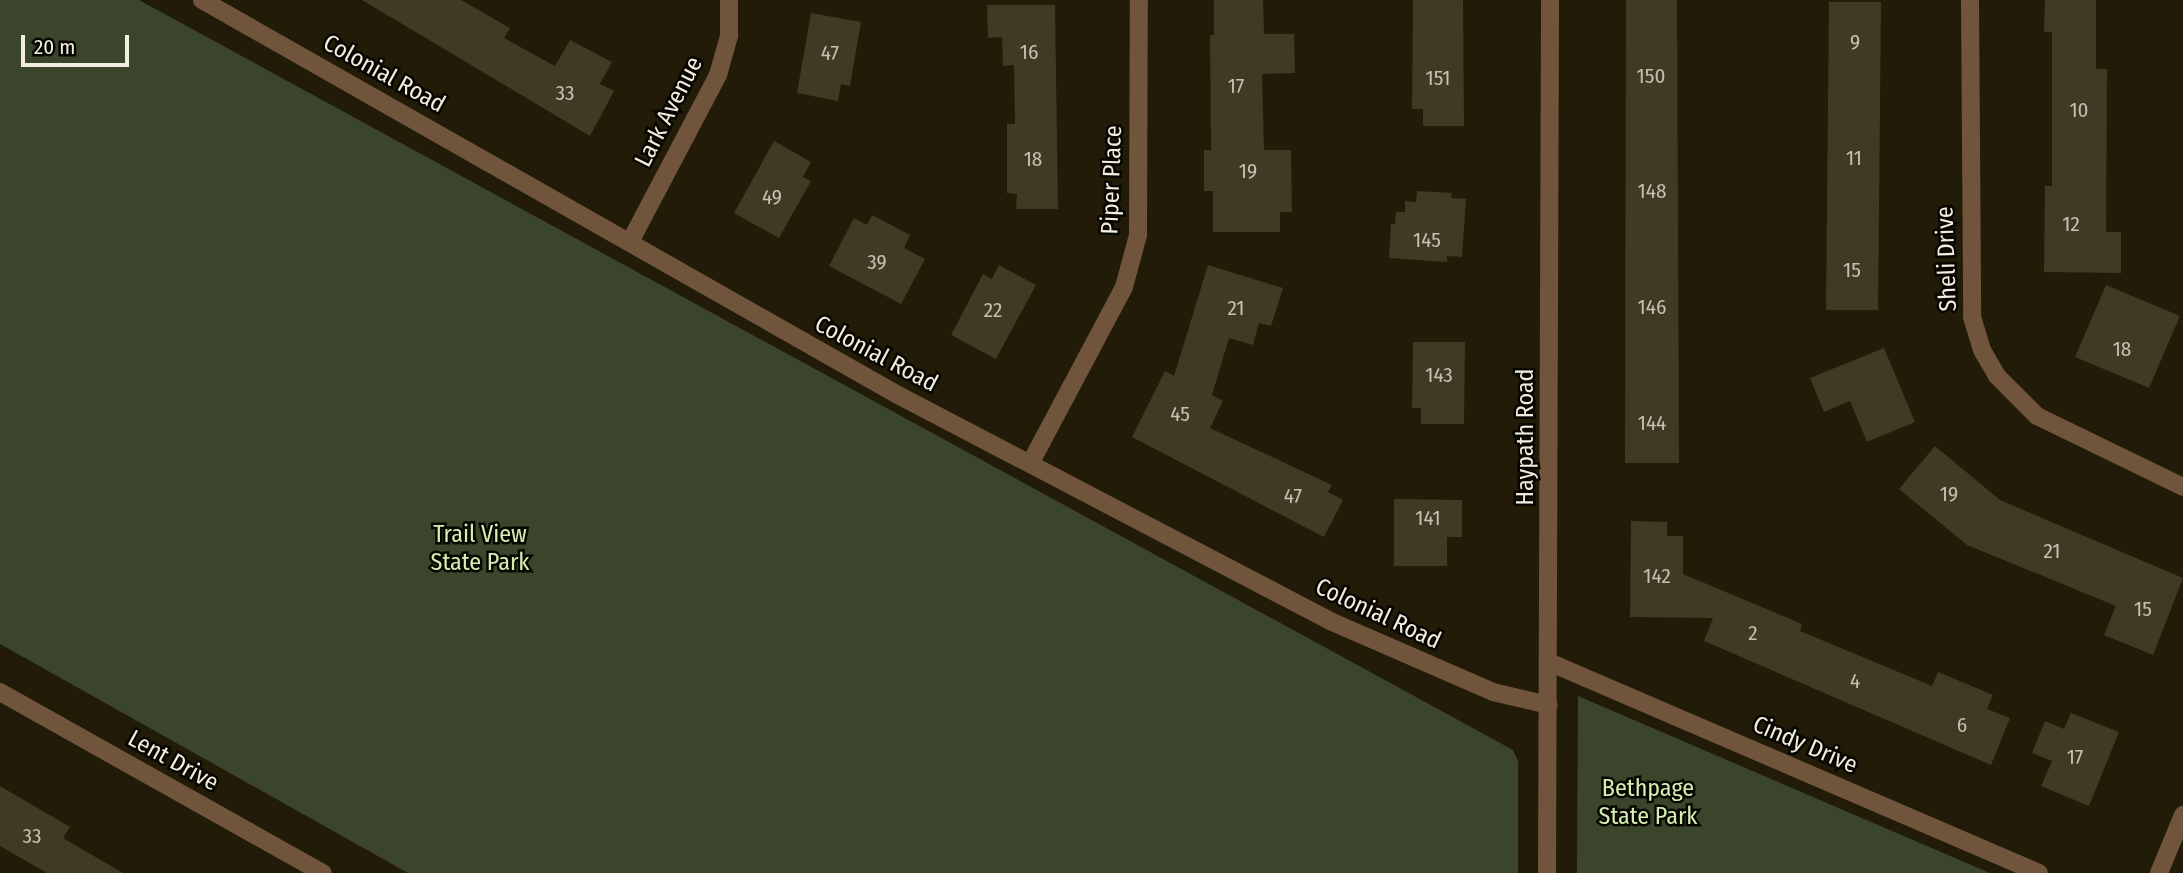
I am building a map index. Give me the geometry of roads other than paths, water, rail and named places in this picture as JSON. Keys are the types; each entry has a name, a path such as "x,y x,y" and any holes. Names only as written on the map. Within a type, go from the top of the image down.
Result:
{"street":[{"name":"Lark Avenue","path":"631,240 718,75 729,36 729,0"},
{"name":"Piper Place","path":"1031,462 1124,287 1138,235 1139,0"},
{"name":"Haypath Road","path":"1547,873 1548,705 1551,663 1550,0"},
{"name":"Sheli Drive","path":"1970,0 1972,317 1982,349 1997,376 2037,416 2183,486"},
{"name":"Colonial Road","path":"210,2 631,240 703,287 1330,621 1493,692 1548,705"},
{"name":"Cindy Drive","path":"1551,663 2039,873"},
{"name":"Lent Drive","path":"0,692 323,873"},
{"path":"2159,873 2183,815"}],"park label":[{"name":"Trail View State Park","path":"480,549"},
{"name":"Bethpage State Park","path":"1648,803"}]}
